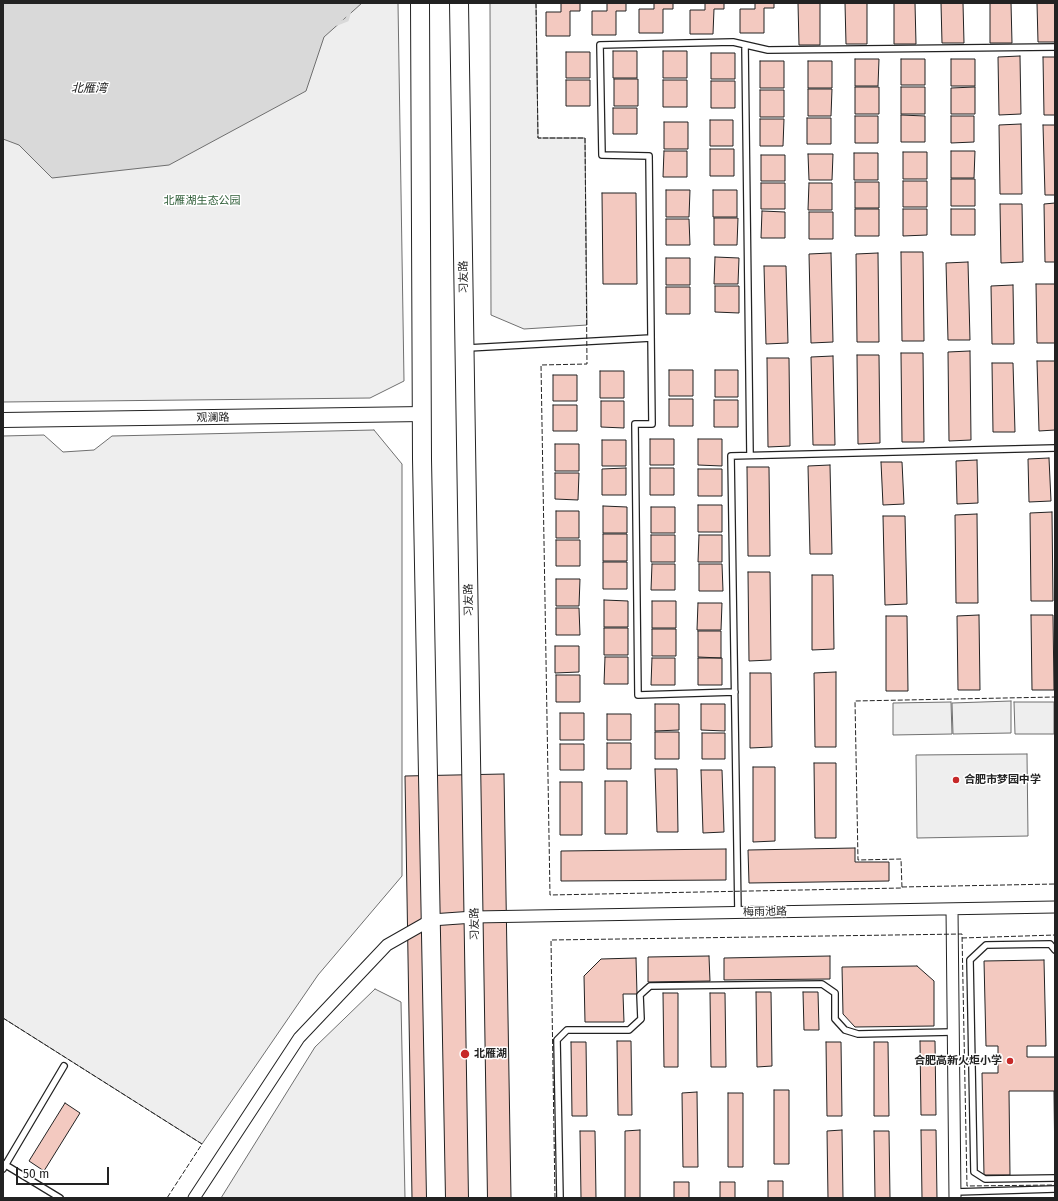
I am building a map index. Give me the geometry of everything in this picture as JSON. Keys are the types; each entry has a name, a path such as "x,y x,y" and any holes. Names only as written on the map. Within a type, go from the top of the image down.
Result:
{"main road":[{"path":"420,3 423,414 422,467 436,1198"},
{"name":"习友路","path":"459,3 478,1198"}],"street":[{"name":"观澜路","path":"3,420 423,414"},
{"name":"梅雨池路","path":"431,920 474,917 1055,908"},
{"path":"952,909 955,1195"},
{"path":"194,1198 299,1038 387,944 431,920"}],"lane":[{"path":"735,692 638,695 635,424 652,424 649,156 602,155 600,45 733,42 768,50 1055,47"},
{"path":"746,45 750,455"},
{"path":"465,348 651,338"},
{"path":"738,913 731,456 1055,448"},
{"path":"1055,950 1050,944 986,945 970,960 974,1172 985,1179 1055,1178"},
{"path":"560,1198 557,1040 567,1030 629,1030 640,1019 640,994 650,986 822,984 835,993 835,1019 845,1030 858,1034 953,1032"},
{"path":"60,1198 4,1166 64,1066"},
{"path":"955,1195 1055,1189"}],"green space":[{"name":"北雁湖生态公园","path":"3,3 398,3 404,381 370,398 3,402"},
{"path":"490,3 536,3 538,138 585,138 587,325 524,329 491,315"},
{"path":"374,430 402,464 402,876 318,975 202,1144 3,1018 3,436 44,435 63,452 94,450 112,436"},
{"path":"1011,701 1011,733 953,734 952,703"},
{"path":"951,702 952,734 893,735 893,703"},
{"path":"1014,702 1054,702 1054,734 1015,734"},
{"path":"1027,754 1028,836 917,838 916,755"},
{"path":"375,989 401,1002 405,1198 221,1198 315,1047"}],"water":[{"name":"北雁湾","path":"3,3 362,3 324,37 306,91 169,165 52,178 19,145 3,139"}],"building":[{"path":"561,3 580,3 580,11 570,11 570,36 546,36 546,12 561,12"},
{"path":"607,3 626,3 626,11 616,11 616,35 592,35 592,11 607,11"},
{"path":"654,3 673,3 673,9 663,9 663,33 639,33 639,9 654,9"},
{"path":"705,3 724,3 724,9 714,9 713,34 690,34 690,10 705,10"},
{"path":"755,3 774,3 774,8 764,8 764,33 740,33 740,9 755,9"},
{"path":"798,3 820,3 820,45 799,45"},
{"path":"845,3 867,3 867,44 846,44"},
{"path":"894,3 915,3 916,44 894,44"},
{"path":"941,3 963,3 964,43 942,43"},
{"path":"990,3 1011,3 1012,43 990,43"},
{"path":"1037,3 1055,3 1055,42 1038,42"},
{"path":"613,51 637,51 637,78 613,78"},
{"path":"663,51 687,51 687,78 663,78"},
{"path":"566,52 590,52 590,78 566,78"},
{"path":"711,53 735,53 735,79 711,79"},
{"path":"1020,56 1021,114 999,115 998,57"},
{"path":"1043,57 1055,57 1055,115 1044,115"},
{"path":"855,59 879,59 878,86 855,86"},
{"path":"901,59 925,59 925,85 901,85"},
{"path":"951,59 975,59 975,86 951,86"},
{"path":"760,61 784,61 784,88 760,88"},
{"path":"808,61 832,61 832,88 808,88"},
{"path":"614,79 638,79 638,106 614,106"},
{"path":"566,80 590,80 590,106 566,106"},
{"path":"663,80 687,80 687,107 663,107"},
{"path":"711,81 735,81 735,108 711,108"},
{"path":"855,87 879,87 879,114 855,114"},
{"path":"901,87 925,87 925,114 901,114"},
{"path":"975,87 975,114 951,114 951,88"},
{"path":"808,89 832,89 831,116 808,116"},
{"path":"760,90 784,90 784,117 760,117"},
{"path":"613,108 637,108 637,134 613,134"},
{"path":"901,115 925,116 925,142 901,142"},
{"path":"855,116 878,116 878,143 855,143"},
{"path":"951,116 974,116 974,142 951,143"},
{"path":"807,118 831,118 831,144 807,144"},
{"path":"760,119 784,119 783,146 760,146"},
{"path":"710,120 733,120 733,146 710,146"},
{"path":"664,122 688,122 688,149 664,149"},
{"path":"1021,124 1022,194 1000,194 999,125"},
{"path":"1043,125 1055,125 1055,195 1045,195"},
{"path":"710,149 734,149 734,176 710,176"},
{"path":"664,151 687,151 687,177 663,177"},
{"path":"951,151 975,151 974,178 951,178"},
{"path":"903,152 927,152 927,179 903,179"},
{"path":"854,153 878,153 878,180 854,180"},
{"path":"808,154 833,154 832,180 809,180"},
{"path":"761,155 785,155 785,181 761,181"},
{"path":"951,179 975,179 975,206 951,206"},
{"path":"903,181 927,181 927,207 903,207"},
{"path":"855,182 879,182 879,208 855,208"},
{"path":"761,183 785,183 785,209 761,209"},
{"path":"809,183 832,183 832,210 808,210"},
{"path":"666,190 690,190 689,217 666,217"},
{"path":"713,190 737,190 737,217 713,217"},
{"path":"602,193 636,193 637,284 603,284"},
{"path":"1055,203 1055,262 1045,262 1044,204"},
{"path":"1000,204 1022,204 1023,262 1001,263"},
{"path":"855,209 879,209 879,236 855,236"},
{"path":"903,209 927,209 927,235 903,236"},
{"path":"951,209 975,209 975,235 951,235"},
{"path":"762,211 785,212 785,238 761,238"},
{"path":"809,212 833,212 833,239 809,239"},
{"path":"714,218 738,218 737,245 714,245"},
{"path":"666,219 689,219 690,245 666,245"},
{"path":"901,252 923,252 924,341 902,341"},
{"path":"831,253 833,342 811,343 809,254"},
{"path":"878,253 879,342 857,342 856,254"},
{"path":"715,257 739,258 738,284 714,284"},
{"path":"666,258 690,258 690,285 666,285"},
{"path":"968,262 970,340 948,340 946,263"},
{"path":"764,266 786,266 788,343 766,344"},
{"path":"1036,284 1055,284 1055,343 1037,343"},
{"path":"1013,285 1014,344 992,344 991,286"},
{"path":"715,286 739,286 739,313 715,312"},
{"path":"666,287 690,287 690,314 666,314"},
{"path":"970,351 971,440 949,441 948,352"},
{"path":"901,353 923,353 924,442 902,442"},
{"path":"857,355 879,355 880,443 858,444"},
{"path":"833,356 835,445 813,445 811,357"},
{"path":"767,358 789,358 790,446 768,447"},
{"path":"1037,361 1055,361 1055,430 1039,431"},
{"path":"992,363 1013,363 1015,432 993,432"},
{"path":"669,370 693,370 693,396 669,396"},
{"path":"715,370 738,370 738,397 715,397"},
{"path":"600,371 624,371 624,398 600,398"},
{"path":"553,375 577,375 577,401 553,401"},
{"path":"669,399 693,399 693,426 669,426"},
{"path":"714,400 738,400 738,427 714,427"},
{"path":"601,401 624,401 624,428 601,427"},
{"path":"553,405 577,405 577,431 553,431"},
{"path":"650,439 674,439 674,465 650,465"},
{"path":"698,439 722,439 722,466 698,465"},
{"path":"602,440 626,440 626,466 602,466"},
{"path":"555,444 579,444 579,471 555,471"},
{"path":"1049,458 1051,501 1029,502 1028,459"},
{"path":"977,460 978,503 957,504 956,461"},
{"path":"881,462 902,462 904,504 883,505"},
{"path":"830,465 832,554 810,554 808,466"},
{"path":"747,467 769,467 770,556 748,556"},
{"path":"626,468 626,495 602,495 602,469"},
{"path":"650,468 674,468 674,495 650,495"},
{"path":"698,469 722,469 722,496 698,496"},
{"path":"555,473 579,473 578,500 555,499"},
{"path":"698,505 722,505 722,532 698,532"},
{"path":"603,506 627,507 627,533 603,533"},
{"path":"651,507 675,507 675,533 651,533"},
{"path":"556,511 579,511 579,538 556,538"},
{"path":"1052,512 1053,601 1031,601 1030,513"},
{"path":"977,514 978,603 956,603 955,515"},
{"path":"883,516 905,516 907,604 885,605"},
{"path":"603,534 627,534 627,561 603,561"},
{"path":"651,535 675,535 675,562 651,562"},
{"path":"699,535 722,535 722,562 698,562"},
{"path":"556,540 580,540 580,566 556,566"},
{"path":"603,562 627,562 627,589 603,589"},
{"path":"652,564 675,564 675,590 651,590"},
{"path":"699,564 722,564 723,591 699,591"},
{"path":"748,572 770,572 771,660 749,661"},
{"path":"812,575 833,575 834,649 812,650"},
{"path":"556,579 580,579 579,606 556,606"},
{"path":"604,600 628,601 628,627 604,627"},
{"path":"652,601 676,601 676,628 652,628"},
{"path":"698,603 722,603 721,630 697,630"},
{"path":"556,608 579,608 580,635 556,635"},
{"path":"979,615 980,690 958,690 957,616"},
{"path":"1031,615 1053,615 1054,690 1032,690"},
{"path":"886,616 907,616 908,691 886,691"},
{"path":"604,628 628,628 628,655 604,655"},
{"path":"652,629 676,629 676,656 652,656"},
{"path":"698,631 721,631 721,658 698,657"},
{"path":"555,646 579,646 579,672 555,673"},
{"path":"605,657 628,657 628,684 604,684"},
{"path":"652,658 675,658 675,685 651,685"},
{"path":"698,658 722,658 722,685 698,685"},
{"path":"836,672 836,747 815,747 814,673"},
{"path":"750,673 771,673 772,747 750,748"},
{"path":"556,675 580,675 580,702 556,702"},
{"path":"655,704 679,704 679,730 655,731"},
{"path":"701,704 725,704 725,731 701,730"},
{"path":"560,713 584,713 584,740 560,740"},
{"path":"607,714 631,714 631,740 607,740"},
{"path":"655,732 679,732 679,759 655,759"},
{"path":"702,733 725,733 725,759 702,759"},
{"path":"607,743 631,743 631,769 607,769"},
{"path":"560,744 584,744 584,770 560,770"},
{"path":"814,763 836,763 836,838 815,838"},
{"path":"753,767 775,767 775,841 753,842"},
{"path":"655,769 677,769 678,832 657,832"},
{"path":"701,770 722,770 724,832 703,833"},
{"name":"北雁湖","path":"504,774 511,1198 412,1198 405,776"},
{"path":"605,781 627,781 627,834 605,834"},
{"path":"560,782 582,782 582,835 560,835"},
{"path":"855,848 855,862 889,862 889,881 749,883 748,850"},
{"path":"726,849 726,880 561,881 561,851"},
{"path":"709,956 710,981 648,982 648,957"},
{"path":"830,956 830,979 724,980 724,958"},
{"path":"636,958 637,994 623,994 624,1022 585,1022 584,976 601,959"},
{"path":"1044,960 1046,1046 1027,1046 1027,1057 1055,1057 1055,1173 1054,1091 1009,1091 1010,1175 984,1175 982,1073 998,1073 998,1046 986,1046 984,961"},
{"path":"917,966 934,981 934,1026 855,1027 843,1014 842,967"},
{"path":"756,992 771,992 772,1066 757,1067"},
{"path":"803,992 818,992 819,1030 804,1030"},
{"path":"663,993 678,993 678,1067 664,1067"},
{"path":"710,993 725,993 726,1067 711,1067"},
{"path":"617,1041 631,1041 632,1115 618,1115"},
{"path":"920,1041 935,1041 936,1115 921,1115"},
{"path":"571,1042 586,1042 587,1116 572,1116"},
{"path":"826,1042 841,1042 842,1116 827,1116"},
{"path":"874,1042 888,1042 889,1116 874,1116"},
{"path":"774,1090 789,1090 789,1164 774,1164"},
{"path":"697,1092 698,1167 683,1167 682,1093"},
{"path":"728,1093 743,1093 743,1167 728,1167"},
{"path":"65,1103 80,1113 44,1171 29,1161"},
{"path":"640,1130 640,1198 625,1198 625,1131"},
{"path":"842,1130 843,1198 828,1198 827,1131"},
{"path":"921,1130 936,1130 937,1198 922,1198"},
{"path":"580,1131 595,1131 596,1198 581,1198"},
{"path":"874,1131 889,1131 890,1198 875,1198"},
{"path":"768,1181 783,1181 783,1198 768,1198"},
{"path":"674,1182 689,1182 689,1198 674,1198"},
{"path":"720,1182 735,1182 735,1198 720,1198"}],"waterway":[{"path":"337,24 347,20 352,3"}],"fence":[{"path":"536,3 538,138 585,138 587,364 541,365 550,895 902,888 901,859 858,860 855,701 1055,697"},
{"path":"902,887 1055,884"},
{"path":"555,1198 551,940 962,934 967,1186 1055,1185"},
{"path":"962,938 1055,935"},
{"path":"3,1018 202,1144 167,1198"}],"place":[{"name":"合肥市梦园中学","path":"956,780"},
{"name":"北雁湖","path":"465,1054"},
{"name":"合肥高新火炬小学","path":"1010,1061"}]}
